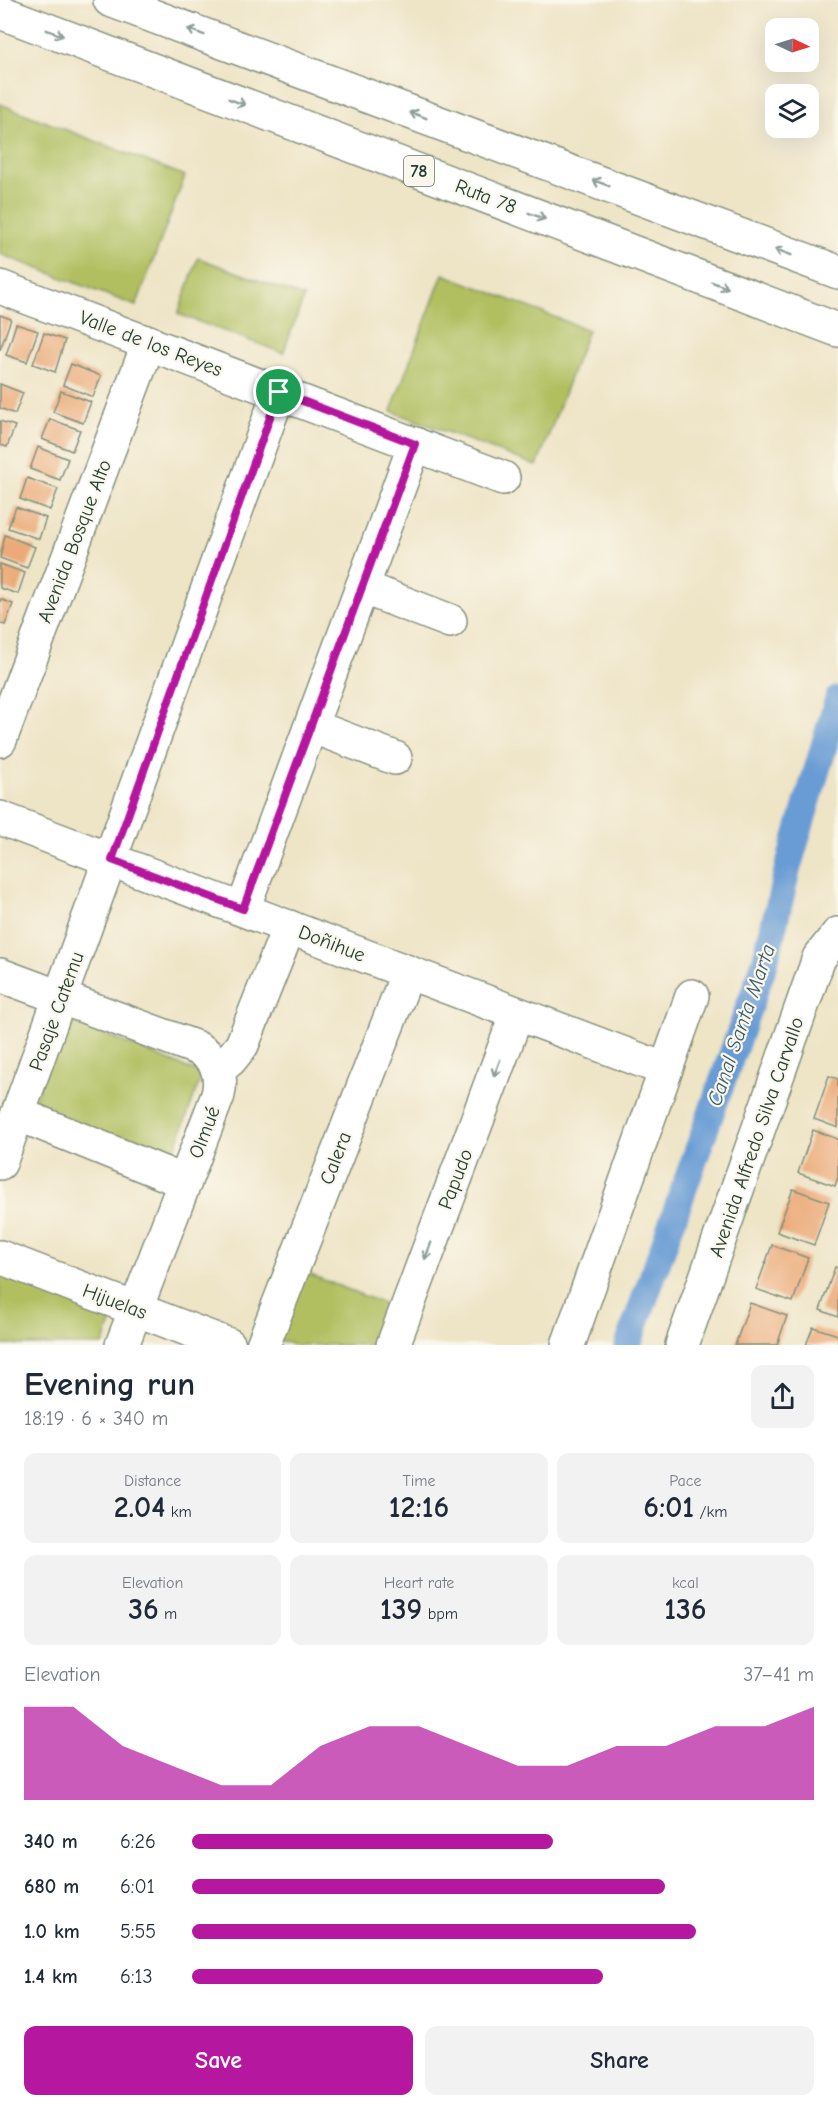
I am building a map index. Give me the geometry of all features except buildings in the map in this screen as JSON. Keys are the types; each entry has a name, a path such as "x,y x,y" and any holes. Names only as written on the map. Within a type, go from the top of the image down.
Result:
{"main road":[{"path":"111,0 838,272"},
{"name":"Ruta 78","path":"0,12 838,330"},
{"name":"Valle de los Reyes","path":"0,287 503,477"},
{"name":"Avenida Bosque Alto","path":"0,740 149,342"},
{"name":"Pasaje Catemu","path":"0,1163 112,860 279,392"},
{"path":"243,909 415,444"},
{"path":"362,587 450,621"},
{"path":"311,726 395,758"},
{"name":"Doñihue","path":"0,818 664,1069"},
{"path":"0,975 197,1048 213,1059 218,1068 231,1060 242,1045 289,927"},
{"name":"Avenida Alfredo Silva Carvallo","path":"682,1345 832,951"},
{"name":"Calera","path":"263,1345 408,972"},
{"path":"568,1345 664,1069 692,996"},
{"name":"Papudo","path":"393,1345 517,1014"},
{"name":"Olmué","path":"122,1345 218,1095 220,1076 218,1068"},
{"path":"18,1114 185,1182"},
{"name":"Hijuelas","path":"0,1257 229,1345"}],"green space":[{"path":"0,104 185,176 136,306 0,254"},
{"path":"198,258 304,297 283,353 178,314"},
{"path":"443,274 588,330 537,466 391,411"},
{"path":"67,1019 202,1074 169,1166 30,1110"},
{"path":"0,1269 115,1312 103,1345 0,1345"},
{"path":"303,1272 395,1308 380,1345 293,1345 277,1339"}],"waterway":[{"name":"Canal Santa Marta","path":"628,1345 765,962 788,867 838,699"}],"route":[{"path":"279,392 415,444 243,909 112,860 279,392"}]}
